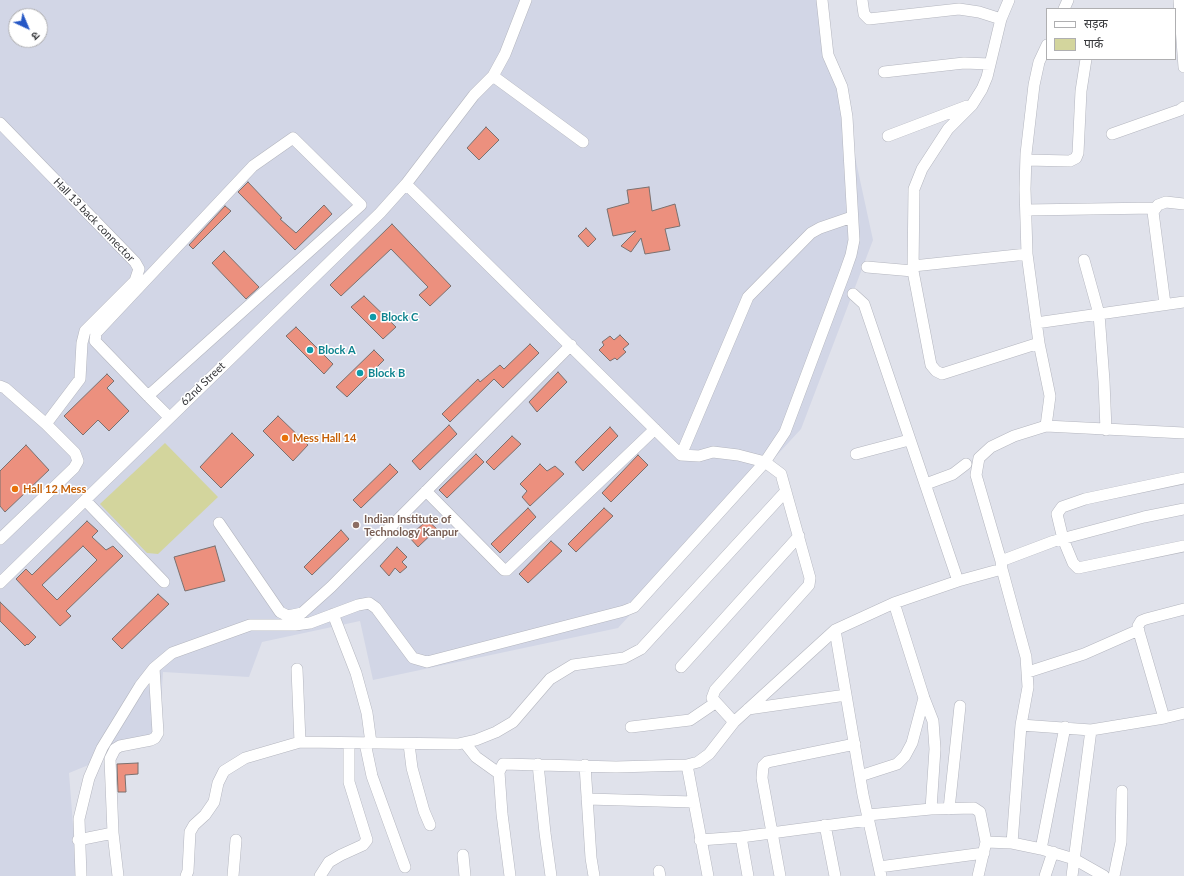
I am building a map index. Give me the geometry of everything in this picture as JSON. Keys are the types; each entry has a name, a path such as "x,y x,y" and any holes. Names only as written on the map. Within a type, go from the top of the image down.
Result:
{"street":[{"name":"62nd Street","path":"0,583 380,213 406,184 474,95 494,76 505,54 526,0"},
{"path":"81,876 78,818 89,778 102,748 140,686 154,668 172,653 250,625 295,625 310,622 358,605 369,603 376,608 413,658 427,662 630,609 634,607 765,462 785,432 845,272 854,240 847,117 842,87 828,55 822,0"},
{"path":"862,0 864,14 869,19 959,9 979,12 1001,19"},
{"path":"1009,0 1001,19 988,77 982,89 972,105 948,129 922,168 914,189 913,268 931,365 936,371 942,374 1039,343"},
{"path":"1179,0 1184,67"},
{"path":"1046,47 1039,62 1034,85 1026,160 1027,254 1039,343 1050,396 1046,426"},
{"path":"1026,160 1070,161 1076,158 1078,153 1081,91 1086,60"},
{"path":"884,72 964,63 990,64"},
{"path":"494,76 583,142"},
{"path":"888,136 972,105"},
{"path":"1112,134 1180,110 1184,107"},
{"name":"Hall 13 back connector","path":"0,123 135,262 139,269 134,281 85,331 82,343 80,379 46,424"},
{"path":"148,396 361,205 292,138 253,166 96,333 95,341 148,396 169,417"},
{"path":"406,184 681,455 699,456 714,452 738,455 765,462 781,474 810,578 809,585 715,690 712,698 734,722"},
{"path":"1026,210 1155,208 1166,202 1184,204"},
{"path":"1155,208 1153,212 1165,304"},
{"path":"681,455 748,297 811,233 820,228 852,217"},
{"path":"866,268 913,268 1027,254"},
{"path":"1084,260 1099,314 1106,430"},
{"path":"853,294 864,304 958,581"},
{"path":"1036,323 1184,302"},
{"path":"220,523 280,612 288,616 302,613 331,587 570,345"},
{"path":"0,386 5,388 46,424 75,453 78,461 74,468 0,539"},
{"path":"1012,843 1021,725 1028,687 1028,672 1026,657 976,475 979,458 991,447 1014,436 1046,426 1184,433"},
{"path":"426,491 504,570 507,570 655,429"},
{"path":"856,454 909,440"},
{"path":"926,484 953,474 966,464"},
{"path":"1184,478 1107,494 1062,507 1057,514 1063,539 1073,563 1078,568 1184,546"},
{"path":"186,876 188,871 190,832 194,825 205,815 214,802 218,782 224,771 245,758 300,742 458,744 496,732 513,722 550,679 573,665 624,658 642,648 786,491"},
{"path":"85,500 164,582"},
{"path":"510,876 502,814 499,772 503,764 585,766 686,765 698,762 709,754 734,722 835,630 894,604 1001,565 1063,539 1144,517 1184,509"},
{"path":"681,667 799,536"},
{"path":"894,604 924,698 933,721 935,749 931,809"},
{"path":"1164,718 1138,626 1141,621 1184,609"},
{"path":"333,614 356,673 367,713 368,743 372,776 405,867"},
{"path":"835,630 860,776 880,872 984,853"},
{"path":"1028,672 1084,654 1134,632 1139,632"},
{"path":"118,876 114,833 111,754 120,746 151,740 155,738 158,733 154,668"},
{"path":"296,669 300,742"},
{"path":"748,709 846,696"},
{"path":"860,776 897,764 905,756 912,743 924,698"},
{"path":"631,727 690,720 715,703"},
{"path":"949,809 960,706"},
{"path":"1021,725 1091,730 1164,718 1184,713"},
{"path":"1041,849 1065,727"},
{"path":"1072,876 1091,730"},
{"path":"465,742 476,757 499,772"},
{"path":"320,876 329,862 363,845 367,840 349,782 350,743"},
{"path":"408,744 412,768 430,826"},
{"path":"780,876 762,778 763,766 767,762 855,744"},
{"path":"538,764 551,876"},
{"path":"686,765 708,876"},
{"path":"585,766 594,876"},
{"path":"1114,876 1121,842 1122,791"},
{"path":"587,799 693,802"},
{"path":"700,840 741,837 825,825 868,817 931,809 978,810 986,842 978,876"},
{"path":"825,825 835,876"},
{"path":"78,840 114,833"},
{"path":"741,837 748,876"},
{"path":"233,876 236,840"},
{"path":"986,842 1012,843 1053,852 1074,859 1104,876"},
{"path":"1045,876 1053,852"},
{"path":"463,855 465,876"}],"shaded area":[{"name":"Indian Institute of Technology Kanpur","path":"0,0 821,0 873,240 801,429 618,628 373,680 360,621 262,642 249,677 163,672 159,736 69,773 77,876 0,876"}],"green space":[{"path":"165,443 218,497 158,554 147,553 100,504"}],"building":[{"path":"486,127 499,140 479,160 467,148"},
{"path":"248,182 282,218 280,219 296,233 324,205 332,214 295,250 238,192"},
{"path":"649,187 652,211 675,204 680,226 665,229 670,250 645,254 641,238 631,252 621,246 636,231 613,236 607,209 629,203 627,190"},
{"path":"225,206 231,211 193,249 189,245"},
{"path":"392,224 451,286 430,306 419,295 428,287 391,249 341,296 330,285"},
{"path":"586,228 596,239 588,247 578,236"},
{"path":"224,251 259,287 246,299 212,263"},
{"name":"Block C","path":"364,296 396,327 383,339 351,307"},
{"name":"Block A","path":"296,327 333,364 324,374 286,336"},
{"path":"620,335 629,344 623,349 626,352 617,360 615,358 610,361 599,350 604,345 602,342 610,336 614,340"},
{"path":"530,344 539,353 503,388 494,379 450,422 442,414 478,379 480,382 500,365 504,369"},
{"name":"Block B","path":"374,350 384,360 347,397 336,387"},
{"path":"558,372 567,382 537,412 529,402"},
{"path":"107,374 114,381 107,388 129,411 109,431 98,420 83,435 64,416"},
{"name":"Mess Hall 14","path":"278,416 308,445 293,461 263,431"},
{"path":"449,425 457,434 420,470 412,461"},
{"path":"610,427 618,436 583,471 575,462"},
{"path":"232,433 254,455 221,488 200,467"},
{"path":"512,436 521,444 494,470 486,462"},
{"name":"Hall 12 Mess","path":"26,445 49,470 5,512 0,506 0,471"},
{"path":"476,454 484,462 447,498 439,490"},
{"path":"638,455 648,465 611,502 602,493"},
{"path":"390,464 398,472 361,508 353,500"},
{"path":"540,464 547,471 555,466 564,474 530,506 522,497 527,491 520,484"},
{"path":"528,508 536,517 500,553 491,544"},
{"path":"604,508 613,516 576,552 568,544"},
{"path":"427,520 437,529 418,547 409,537"},
{"path":"87,521 98,531 92,537 106,550 113,546 123,556 66,611 71,616 60,626 16,579 26,569 32,575","holes":["83,546 97,560 57,600 42,585"]},
{"path":"341,530 349,539 312,575 304,567"},
{"path":"551,541 562,551 528,583 519,574"},
{"path":"215,546 225,581 185,591 174,557"},
{"path":"397,547 407,557 402,562 407,567 400,573 395,568 389,576 380,566"},
{"path":"158,594 169,604 122,649 112,639"},
{"path":"0,602 36,637 28,645 27,644 25,646 0,621"},
{"path":"138,763 138,774 125,775 126,792 118,792 117,764"}],"place":[{"name":"Block C","path":"373,317"},
{"name":"Block A","path":"310,350"},
{"name":"Block B","path":"360,373"},
{"name":"Mess Hall 14","path":"285,438"},
{"name":"Hall 12 Mess","path":"15,489"},
{"name":"Indian Institute of Technology Kanpur","path":"356,525"}]}
